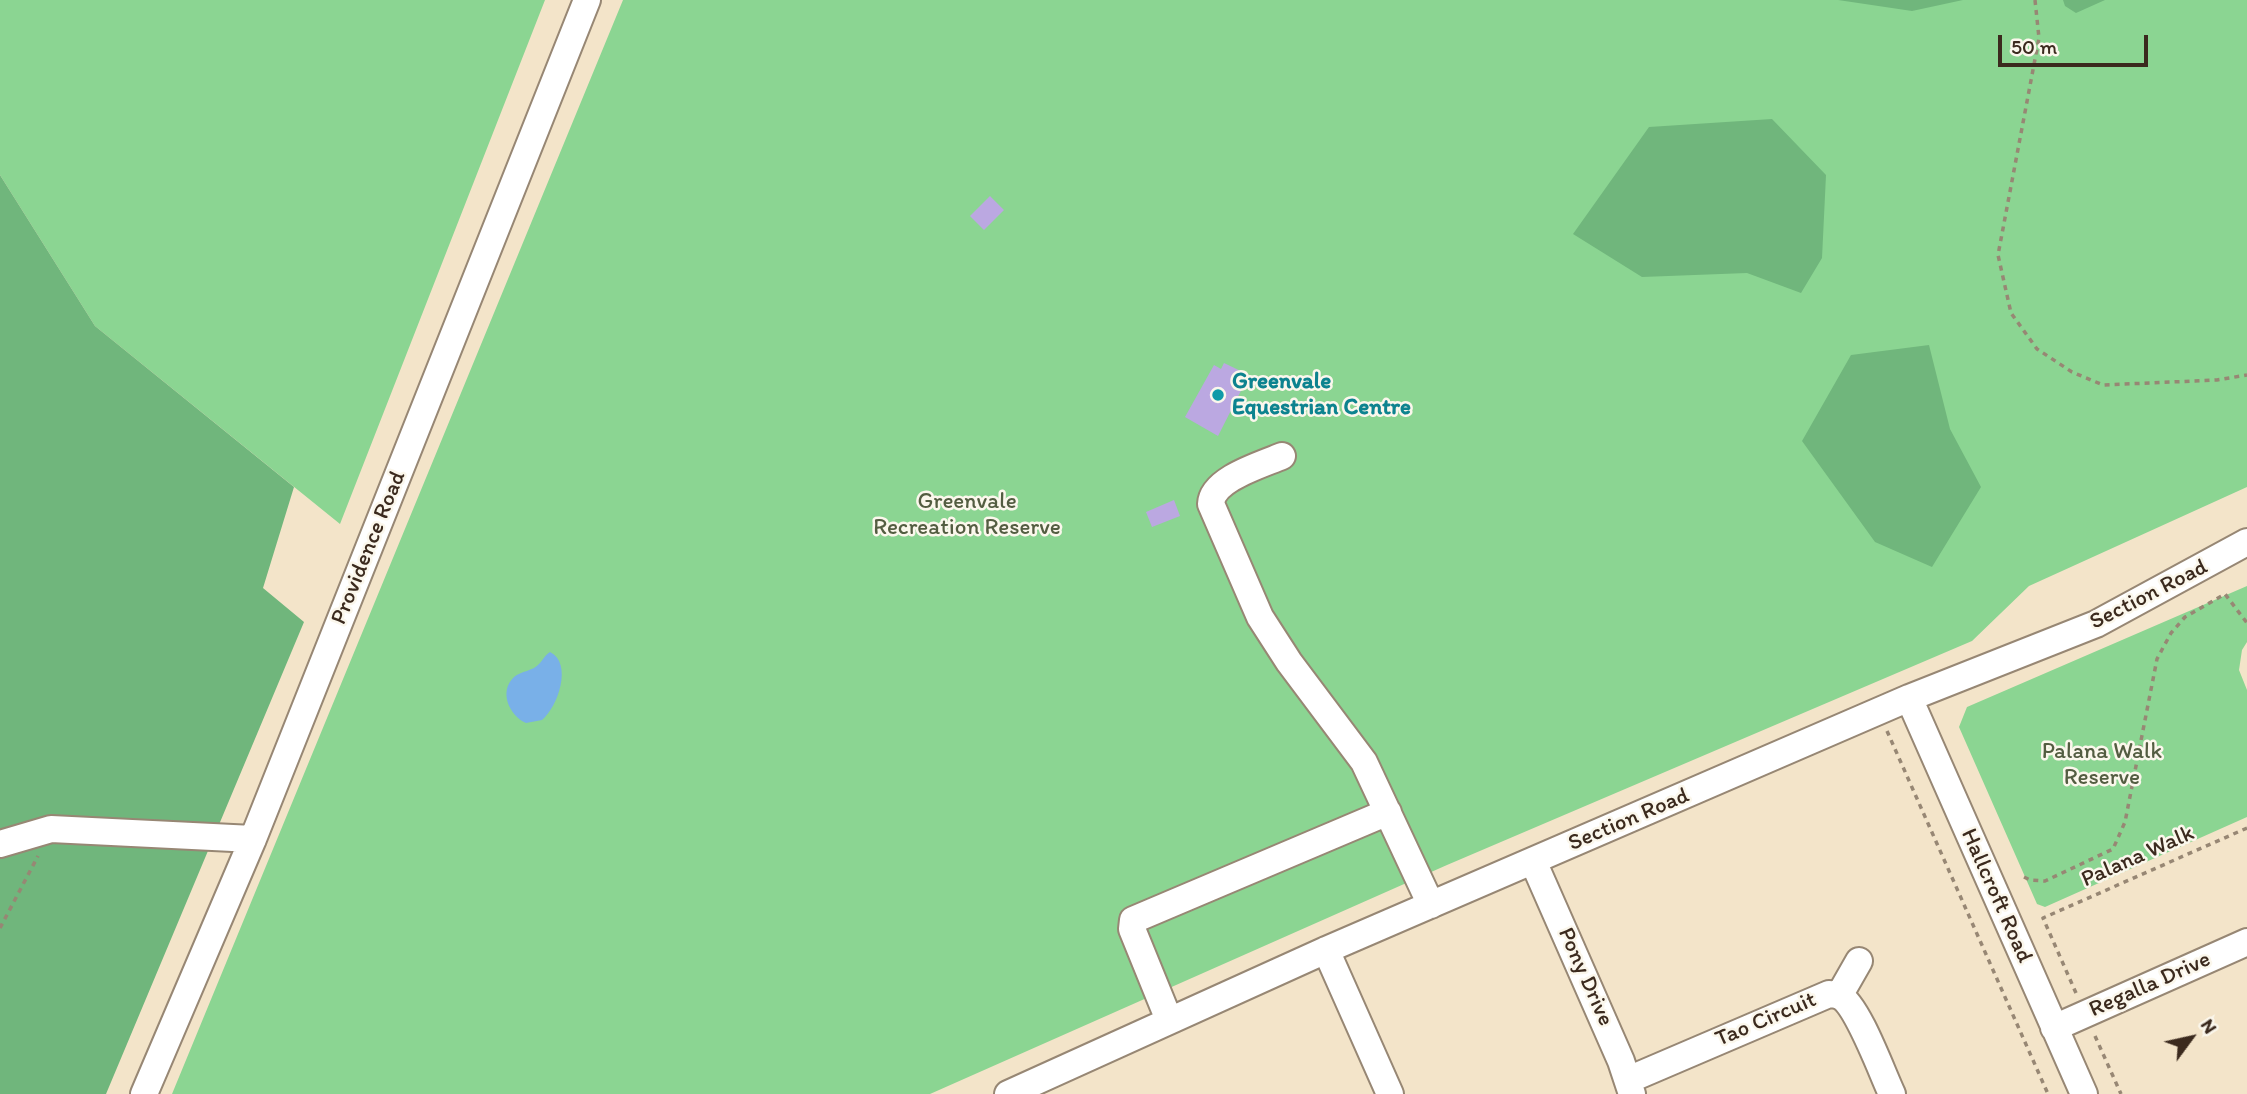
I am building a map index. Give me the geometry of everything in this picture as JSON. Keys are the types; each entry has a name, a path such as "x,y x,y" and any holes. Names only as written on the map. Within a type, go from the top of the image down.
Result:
{"street":[{"name":"Providence Road","path":"144,1094 253,839 587,0"},
{"path":"1282,456 1226,481 1213,492 1211,504 1260,617 1289,662 1364,762 1431,905"},
{"name":"Section Road","path":"1008,1094 1325,950 1909,698 2096,624 2247,542"},
{"name":"Hallcroft Road","path":"1909,698 2084,1094"},
{"path":"1169,1020 1132,929 1133,920 1388,812"},
{"path":"0,844 51,829 253,839"},
{"name":"Pony Drive","path":"1534,861 1630,1087"},
{"name":"Regalla Drive","path":"2054,1028 2247,942"},
{"path":"1325,950 1390,1094"},
{"path":"1839,996 1859,961"},
{"name":"Tao Circuit","path":"1630,1087 1815,998 1829,994 1839,996 1849,1004 1892,1094"}],"path":[{"path":"2035,0 2039,38 1998,254 2011,313 2037,349 2072,372 2103,385 2217,380 2247,375"},
{"path":"2024,877 2045,881 2108,853 2119,840 2132,789 2157,659 2171,633 2185,617 2225,594 2247,623"},
{"path":"1878,712 2048,1094"},
{"name":"Palana Walk","path":"2042,918 2247,828"},
{"path":"0,928 51,829"}],"green space":[{"path":"0,0 545,0 340,524 95,326 0,175"},
{"name":"Greenvale Recreation Reserve","path":"623,0 2247,0 2247,487 2029,586 1972,641 1447,865 930,1094 172,1094"},
{"path":"1838,0 1963,0 1912,11"},
{"path":"2063,0 2105,0 2076,13 2065,6"},
{"path":"1772,119 1826,175 1822,258 1801,293 1747,273 1642,277 1573,234 1649,127"},
{"path":"0,175 95,326 294,487 263,588 304,622 106,1094 0,1094"},
{"path":"1929,345 1950,429 1981,487 1932,567 1875,542 1802,441 1851,355"},
{"name":"Palana Walk Reserve","path":"2247,586 2247,642 2242,650 2239,670 2247,690 2247,817 2045,907 2037,904 1959,727 1967,707"}],"water":[{"path":"550,652 561,665 558,696 542,720 526,723 515,715 508,703 509,683 520,673 536,666"}],"building":[{"path":"990,196 1004,210 984,230 970,216"},
{"name":"Greenvale Equestrian Centre","path":"1224,363 1249,375 1218,436 1185,417 1214,365 1221,369"},
{"path":"1174,500 1180,516 1152,527 1146,512"}],"place":[{"name":"Greenvale Equestrian Centre","path":"1218,395"}]}
